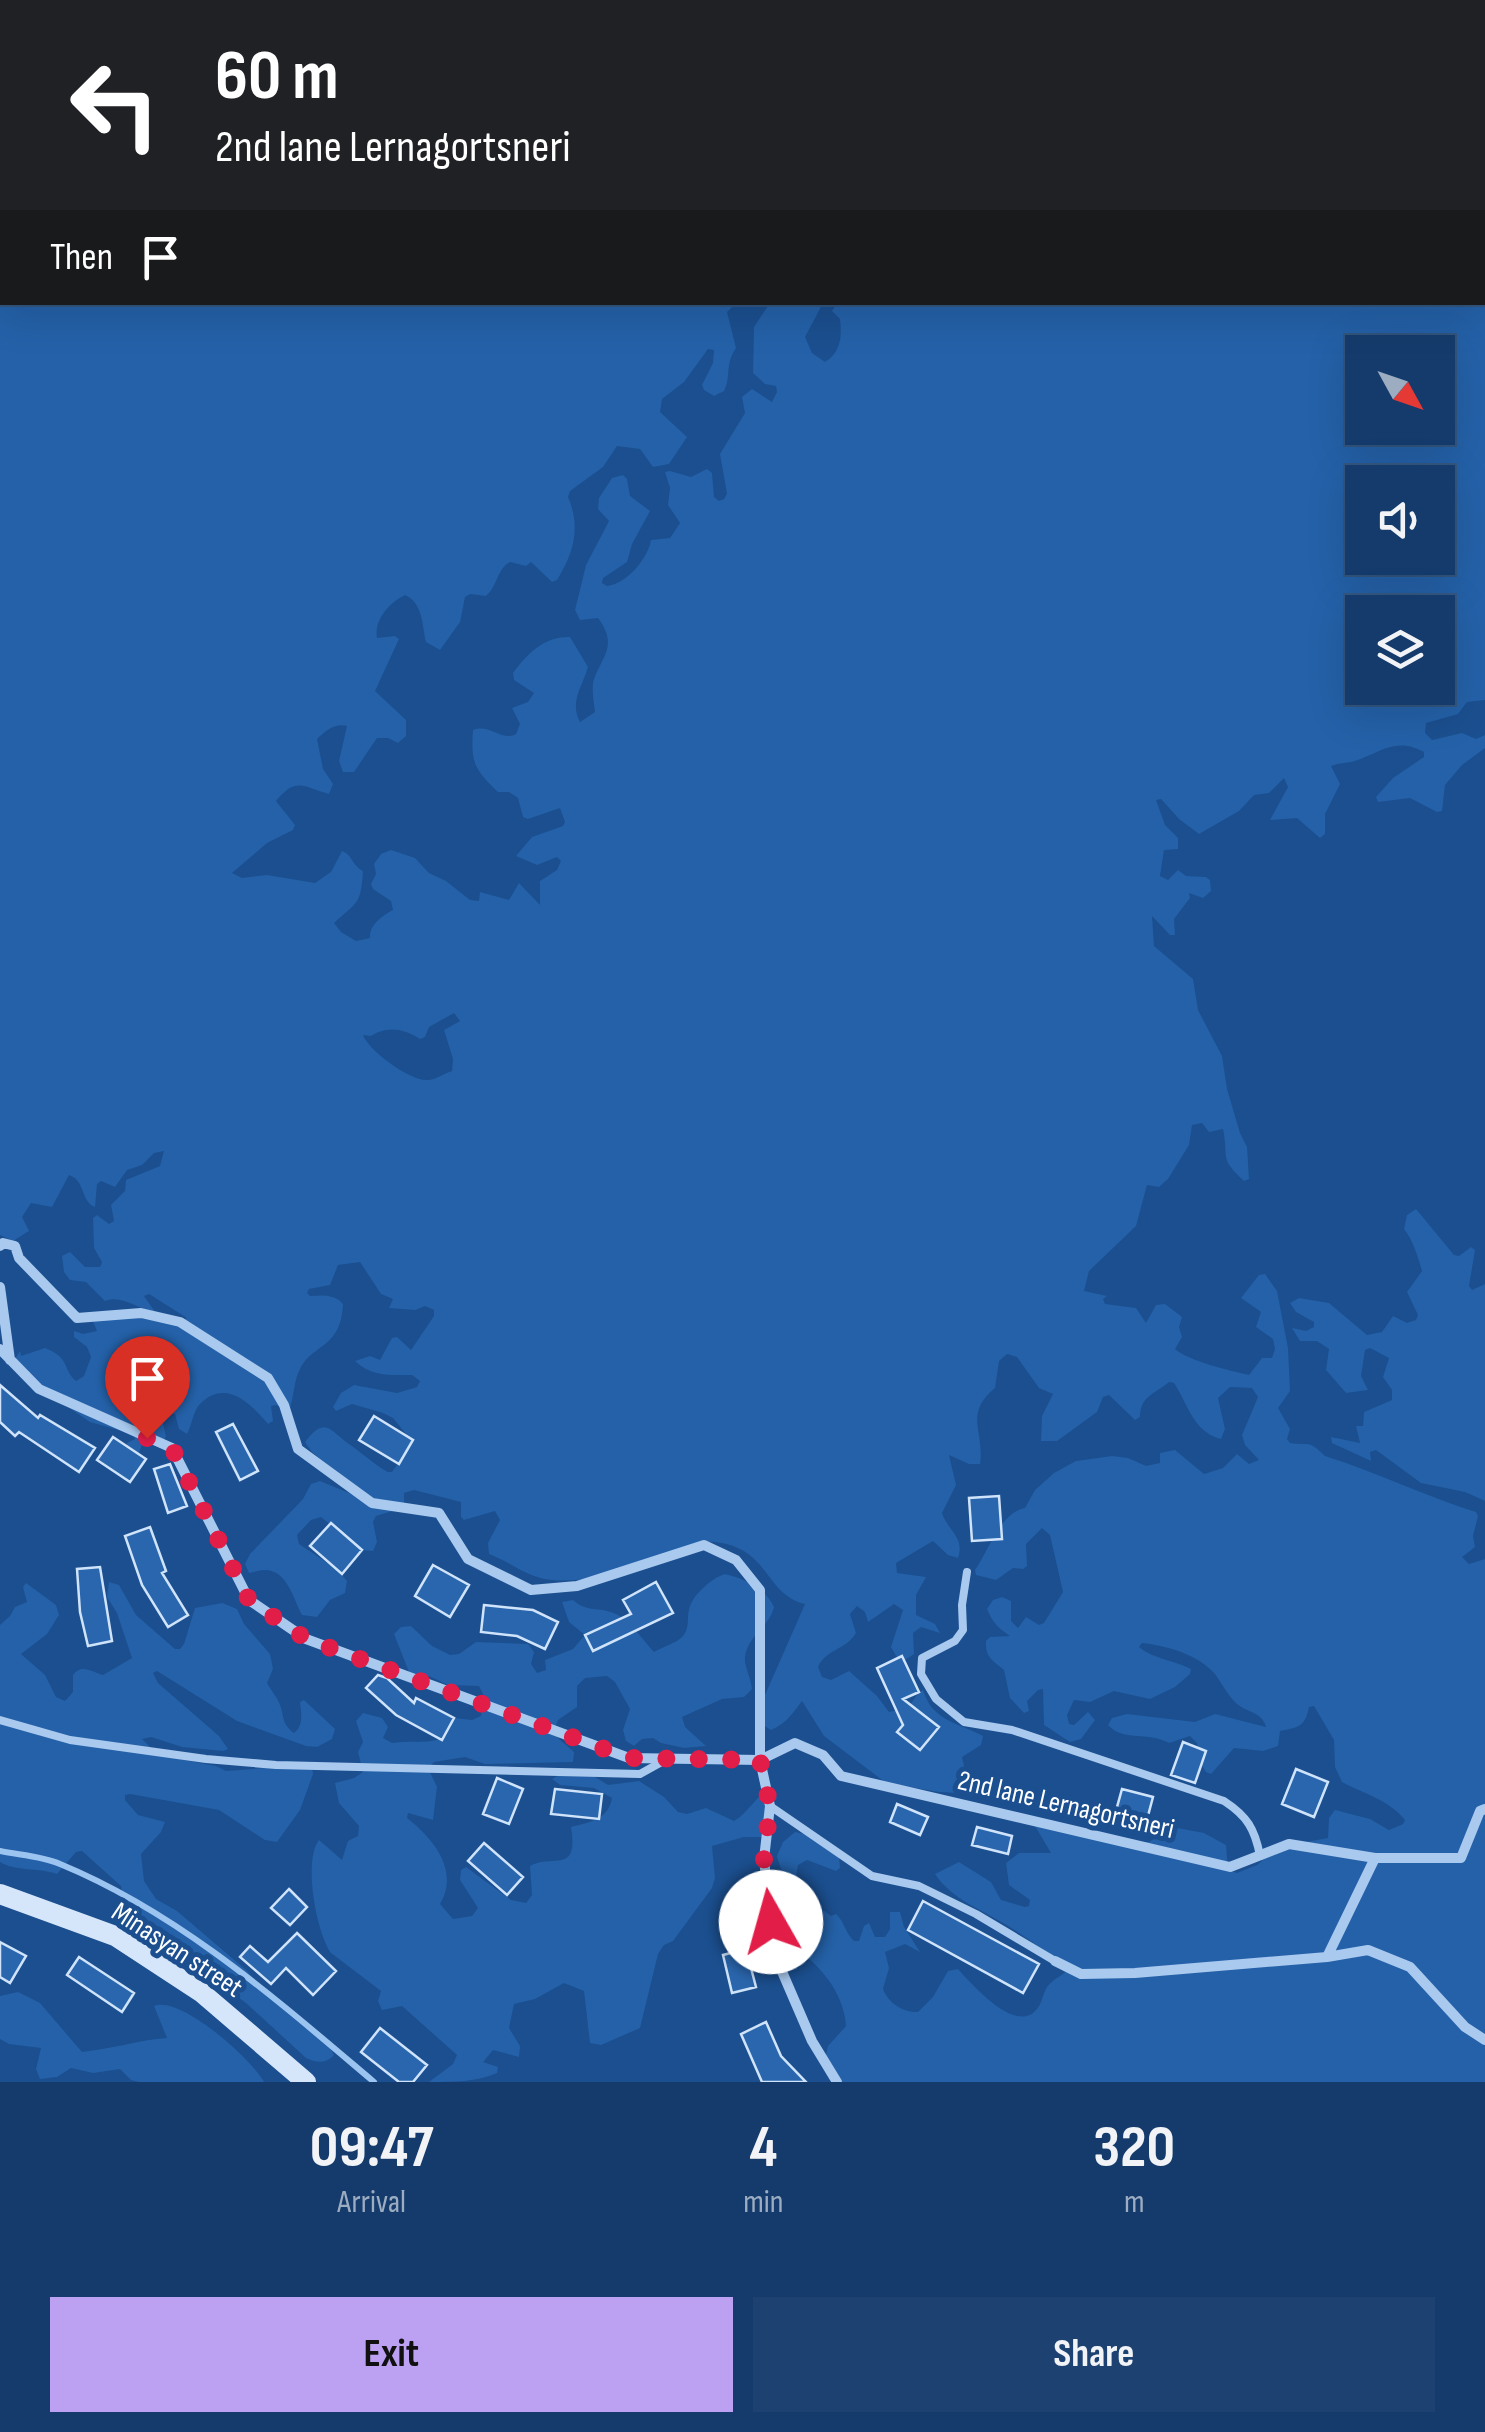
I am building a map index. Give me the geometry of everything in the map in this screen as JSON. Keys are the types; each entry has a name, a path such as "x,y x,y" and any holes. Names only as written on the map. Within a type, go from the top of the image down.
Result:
{"street":[{"path":"0,1246 15,1246 19,1258 77,1318 141,1313 180,1322 268,1378 284,1405 298,1449 372,1503 439,1514 468,1558 532,1590 577,1586 704,1545 736,1560 760,1590 760,1760 770,1806 764,1859 774,1952 812,2040 837,2082"},
{"path":"0,1287 10,1360"},
{"name":"2nd lane Lernagortsneri","path":"0,1348 38,1389 172,1448 249,1600 306,1639 629,1758 760,1760 795,1742 824,1754 841,1776 1230,1866 1289,1844 1375,1858 1460,1858 1480,1811 1485,1809"},
{"path":"1327,1958 1375,1858"},
{"name":"Minasyan street","path":"0,1894 115,1936 202,1994 300,2079"},
{"path":"1055,1961 1081,1974 1136,1974 1327,1958 1368,1950 1410,1967 1465,2027 1485,2040"}],"lane":[{"path":"967,1572 963,1630 955,1640 922,1658 921,1674 936,1699 964,1722 1012,1730 1224,1801 1253,1826 1260,1856"},
{"path":"0,1720 70,1740 136,1752 276,1765 640,1774 667,1758"},
{"path":"770,1806 872,1876 919,1886 976,1914 1055,1961"}],"shaded area":[{"path":"0,305 734,305 727,312 736,348 724,391 714,396 702,385 713,363 714,350 708,349 684,382 662,399 660,412 687,437 669,464 653,467 640,449 617,446 603,467 570,491 574,540 557,580 552,582 531,562 526,566 510,562 486,596 465,597 460,622 440,650 426,642 418,609 405,595 388,607 380,619 377,638 399,639 375,691 406,720 406,736 398,743 377,738 354,772 343,772 339,761 347,726 324,733 317,739 323,769 333,784 329,794 301,786 289,788 276,801 295,825 293,830 267,843 232,873 242,878 267,875 315,883 331,872 342,851 363,871 361,891 353,906 334,923 356,941 370,938 374,925 393,910 391,901 371,884 376,874 374,864 381,854 391,850 415,858 429,873 470,900 479,901 480,892 509,900 519,883 540,905 540,881 557,870 561,861 557,857 537,865 516,856 532,837 563,826 560,808 528,819 523,817 518,798 509,792 498,792 483,777 473,757 473,730 516,734 520,724 512,708 528,702 534,693 514,680 513,673 537,648 561,637 570,637 588,667 576,700 580,722 595,712 593,683 607,650 607,636 598,618 580,620 575,610 586,565 609,521 598,509 599,498 612,478 623,475 630,496 650,511 627,562 603,578 602,583 607,586 629,575 641,562 651,540 670,538 680,523 668,505 670,488 665,472 691,477 707,469 712,473 714,497 724,499 727,494 720,454 745,413 742,397 752,389 772,402 777,392 776,386 765,384 753,373 754,327 769,305 822,305 805,337 812,353 825,362 839,343 840,319 832,311 836,305 1485,305 1485,700 1467,702 1458,714 1426,723 1425,733 1432,740 1462,733 1476,739 1485,735 1485,748 1462,765 1445,785 1442,811 1437,812 1410,798 1378,802 1376,797 1393,778 1424,757 1424,752 1405,746 1390,747 1331,766 1340,784 1325,814 1325,834 1320,838 1297,818 1270,820 1288,787 1284,778 1269,793 1254,795 1239,811 1199,834 1161,799 1156,800 1165,825 1178,838 1178,849 1164,850 1160,876 1168,880 1178,870 1186,876 1206,877 1211,891 1203,898 1189,893 1190,898 1174,919 1175,935 1170,935 1152,916 1154,946 1193,979 1198,1010 1222,1056 1227,1089 1247,1147 1249,1179 1244,1181 1228,1162 1223,1129 1209,1132 1202,1123 1192,1125 1189,1145 1168,1179 1159,1187 1147,1185 1136,1226 1089,1271 1084,1291 1107,1296 1103,1299 1105,1304 1136,1308 1146,1323 1156,1305 1165,1304 1182,1317 1182,1337 1175,1349 1200,1362 1249,1375 1262,1358 1272,1358 1275,1349 1273,1339 1256,1327 1261,1312 1241,1298 1259,1275 1265,1274 1277,1291 1288,1348 1290,1391 1278,1408 1290,1429 1290,1443 1311,1445 1325,1456 1476,1512 1475,1547 1462,1557 1469,1564 1485,1559 1485,2082 842,2082 826,2055 828,2046 846,2026 840,2001 818,1967 786,1943 784,1921 770,1919 763,1911 770,1905 784,1903 786,1897 777,1856 783,1842 795,1832 805,1834 839,1857 840,1868 836,1871 807,1860 798,1865 796,1876 808,1898 831,1916 836,1914 854,1941 859,1941 869,1923 875,1937 885,1937 890,1929 890,1912 900,1912 904,1927 920,1952 905,1944 885,1952 889,1968 883,1989 893,2003 918,2012 933,1997 948,1971 958,1969 994,2004 1006,2012 1028,2016 1039,2007 1050,1984 1071,1965 959,1898 935,1874 959,1862 991,1882 1001,1900 1025,1907 1030,1900 1009,1885 1006,1863 1019,1853 1051,1853 1035,1826 1124,1843 1149,1842 1172,1827 1204,1833 1226,1845 1228,1870 1237,1873 1257,1865 1278,1847 1328,1838 1329,1818 1335,1810 1370,1819 1389,1830 1403,1824 1405,1820 1391,1807 1342,1782 1335,1767 1334,1740 1314,1706 1309,1707 1300,1725 1280,1731 1278,1746 1263,1751 1234,1748 1211,1774 1201,1764 1197,1743 1190,1736 1169,1743 1121,1733 1108,1725 1112,1718 1127,1714 1195,1722 1215,1714 1266,1727 1258,1716 1230,1697 1214,1673 1190,1656 1142,1643 1139,1647 1145,1651 1191,1669 1190,1674 1175,1687 1150,1699 1114,1691 1090,1702 1074,1700 1067,1715 1069,1724 1074,1725 1088,1712 1095,1720 1081,1739 1070,1742 1044,1725 1043,1689 1027,1701 1029,1711 1024,1713 1010,1698 1004,1670 987,1651 986,1641 990,1637 1010,1636 989,1614 987,1609 993,1600 1002,1597 1011,1601 1011,1621 1018,1628 1026,1617 1039,1625 1044,1623 1063,1592 1050,1535 1042,1528 1026,1544 1027,1566 1023,1569 1013,1568 996,1580 976,1575 975,1570 1002,1525 1025,1508 1035,1490 1076,1461 1112,1456 1146,1466 1160,1463 1160,1453 1175,1450 1204,1474 1223,1468 1237,1454 1249,1464 1259,1460 1245,1445 1242,1435 1258,1397 1252,1388 1230,1387 1218,1398 1225,1429 1221,1439 1198,1424 1174,1383 1169,1382 1145,1400 1140,1417 1135,1420 1109,1395 1103,1397 1097,1412 1057,1441 1041,1441 1042,1416 1053,1394 1039,1388 1017,1357 1007,1354 999,1361 995,1388 985,1397 978,1415 980,1464 969,1464 949,1455 956,1485 942,1513 958,1539 958,1558 948,1555 933,1541 896,1563 897,1573 926,1577 916,1595 916,1615 935,1624 940,1633 921,1627 913,1633 914,1654 905,1660 896,1656 891,1647 903,1610 894,1604 868,1622 865,1612 857,1606 850,1614 856,1633 818,1667 822,1677 831,1680 849,1671 889,1712 908,1708 923,1690 940,1715 983,1736 981,1745 962,1757 969,1788 960,1793 939,1792 886,1783 824,1736 802,1701 777,1727 771,1730 763,1725 765,1695 805,1604 781,1591 757,1562 733,1546 706,1542 600,1576 543,1579 489,1554 488,1543 500,1520 495,1511 464,1520 461,1502 414,1490 404,1493 404,1504 396,1510 376,1516 373,1522 377,1542 373,1551 362,1550 321,1517 311,1520 297,1535 299,1544 338,1570 347,1581 345,1593 330,1600 317,1617 302,1615 280,1575 266,1570 249,1573 245,1564 303,1499 311,1484 320,1481 354,1495 346,1479 305,1442 318,1429 328,1428 392,1472 408,1449 406,1434 393,1418 352,1404 336,1411 333,1407 341,1393 354,1385 397,1393 417,1387 420,1381 412,1375 375,1372 355,1361 370,1356 380,1360 392,1338 397,1337 411,1350 434,1310 425,1306 415,1310 389,1308 393,1299 381,1294 360,1262 338,1265 330,1285 309,1289 307,1293 340,1301 341,1319 332,1337 300,1369 290,1408 271,1406 273,1421 268,1424 246,1402 219,1393 198,1407 187,1434 179,1429 175,1414 165,1412 164,1440 144,1439 137,1458 126,1448 135,1439 133,1434 90,1422 49,1394 14,1361 20,1351 21,1356 45,1348 63,1360 76,1381 84,1376 91,1357 87,1347 74,1337 74,1331 97,1331 91,1317 173,1321 187,1318 149,1294 144,1296 155,1312 124,1301 105,1301 86,1282 70,1280 64,1272 62,1256 70,1252 85,1267 100,1267 102,1262 94,1248 93,1218 97,1215 109,1224 114,1221 111,1205 125,1191 126,1180 160,1166 164,1151 127,1170 115,1187 101,1181 97,1184 95,1207 69,1175 52,1207 31,1203 22,1217 29,1231 13,1241 0,1235","holes":["454,1013 460,1021 444,1030 453,1059 452,1071 431,1080 411,1076 391,1064 363,1035 395,1030 420,1039 429,1027"]},
{"path":"1416,1209 1454,1255 1459,1256 1471,1247 1475,1250 1469,1286 1472,1290 1485,1284 1485,1501 1465,1492 1421,1483 1376,1450 1370,1452 1371,1461 1332,1443 1331,1437 1360,1443 1356,1426 1363,1426 1364,1412 1392,1400 1392,1390 1383,1377 1389,1358 1370,1348 1365,1350 1361,1376 1368,1390 1346,1393 1326,1370 1329,1349 1317,1341 1300,1341 1292,1328 1306,1331 1314,1327 1314,1322 1296,1312 1290,1303 1299,1298 1329,1303 1367,1335 1382,1332 1393,1316 1407,1323 1416,1320 1418,1315 1407,1292 1422,1271 1404,1229 1407,1215"},
{"path":"725,1574 754,1585 774,1607 747,1649 745,1661 752,1689 744,1697 722,1699 682,1717 685,1727 706,1746 684,1748 653,1738 642,1739 634,1746 626,1741 623,1730 630,1709 615,1682 607,1676 585,1678 577,1686 577,1707 558,1720 554,1730 574,1752 573,1762 485,1764 465,1757 434,1762 428,1768 437,1787 433,1820 408,1813 407,1818 441,1856 447,1879 440,1904 453,1919 472,1916 478,1908 460,1880 461,1870 466,1867 511,1900 526,1903 532,1895 530,1866 567,1857 571,1852 571,1827 597,1819 607,1811 612,1798 594,1788 560,1785 552,1779 561,1774 592,1775 608,1785 639,1781 664,1797 678,1812 687,1814 706,1808 734,1821 772,1789 777,1798 770,1806 766,1837 744,1837 712,1846 712,1888 673,1941 658,1954 640,2028 601,2045 590,2043 584,1991 564,1983 535,1999 514,2004 509,2028 520,2046 519,2057 493,2050 483,2062 498,2067 497,2073 473,2080 429,2082 453,2064 457,2055 402,2006 382,2010 378,2001 381,1991 331,1953 316,1913 312,1879 314,1850 319,1840 342,1860 348,1841 358,1836 359,1826 339,1803 335,1783 363,1772 358,1752 363,1742 356,1721 363,1713 382,1718 388,1727 383,1738 392,1743 440,1739 446,1736 454,1718 472,1720 481,1716 484,1696 479,1686 448,1685 429,1676 419,1679 409,1672 394,1634 401,1627 411,1626 432,1646 450,1655 459,1654 476,1642 528,1644 534,1652 531,1664 537,1673 546,1670 545,1660 573,1649 585,1635 569,1622 562,1602 573,1600 587,1608 617,1615 654,1652 682,1637 696,1596"},
{"path":"109,1582 119,1585 136,1615 175,1649 184,1644 195,1608 222,1603 237,1609 244,1624 270,1654 273,1669 267,1683 287,1726 294,1733 297,1730 300,1702 304,1700 335,1729 332,1739 317,1747 306,1746 237,1721 157,1671 153,1673 158,1683 219,1736 228,1749 182,1747 151,1737 142,1739 158,1755 226,1771 312,1768 313,1774 300,1810 277,1842 265,1840 219,1810 125,1795 138,1815 165,1822 141,1854 144,1881 156,1899 177,1911 246,1970 273,1999 326,2041 334,2055 328,2060 306,2058 246,2003 126,1918 121,1886 82,1851 76,1852 57,1874 0,1862 0,1625 15,1607 27,1602 23,1587 26,1583 56,1605 59,1615 47,1634 21,1654 45,1675 56,1697 65,1701 73,1692 76,1671 87,1669 103,1675 132,1658 117,1613 107,1597"},
{"path":"18,1992 40,2003 82,2052 167,2038 154,2006 180,2010 231,2045 264,2082 139,2082 120,2069 93,2073 71,2068 57,2077 40,2079 36,2069 41,2048 0,2039 0,1996"}],"building":[{"path":"0,1385 38,1418 40,1415 95,1448 79,1472 19,1432 15,1436 0,1422"},
{"path":"374,1416 413,1440 399,1464 359,1440"},
{"path":"233,1424 258,1471 240,1480 216,1432"},
{"path":"113,1437 146,1459 130,1482 97,1460"},
{"path":"170,1464 187,1506 168,1513 154,1469"},
{"path":"999,1496 1002,1539 972,1541 969,1498"},
{"path":"331,1523 362,1550 342,1574 310,1546"},
{"path":"150,1527 166,1571 162,1573 188,1615 168,1627 142,1585 125,1536"},
{"path":"433,1565 469,1585 450,1617 415,1596"},
{"path":"100,1567 112,1641 88,1646 80,1612 77,1569"},
{"path":"656,1582 673,1613 593,1651 585,1635 631,1614 623,1600"},
{"path":"484,1605 533,1610 558,1622 545,1649 517,1636 481,1632"},
{"path":"902,1656 919,1692 903,1699 939,1727 920,1750 897,1732 903,1725 877,1668"},
{"path":"378,1675 387,1678 414,1703 416,1698 454,1718 442,1740 396,1715 366,1688"},
{"path":"1183,1742 1206,1751 1195,1783 1171,1775"},
{"path":"1296,1769 1328,1782 1314,1817 1282,1804"},
{"path":"497,1778 523,1789 509,1824 483,1814"},
{"path":"555,1789 602,1794 599,1819 551,1814"},
{"path":"1122,1789 1153,1797 1145,1827 1114,1818"},
{"path":"897,1804 928,1817 920,1835 890,1822"},
{"path":"977,1827 1012,1836 1008,1854 972,1845"},
{"path":"484,1843 523,1877 507,1895 468,1861"},
{"path":"289,1889 307,1907 290,1925 271,1908"},
{"path":"923,1901 1039,1964 1023,1993 908,1930"},
{"path":"297,1933 336,1971 313,1995 286,1968 271,1984 240,1957 250,1946 268,1962"},
{"path":"0,1942 26,1956 10,1983 0,1977"},
{"path":"746,1949 756,1987 732,1993 723,1955"},
{"path":"79,1957 134,1993 122,2012 67,1975"},
{"path":"766,2022 781,2056 806,2082 762,2082 741,2034"},
{"path":"380,2028 427,2065 413,2082 399,2082 361,2052"}],"waterway":[{"path":"0,1851 53,1861 146,1907 225,1961 374,2082"}],"route":[{"path":"147,1438 172,1448 249,1600 306,1639 629,1758 760,1760 770,1806 764,1859 771,1922"}]}
